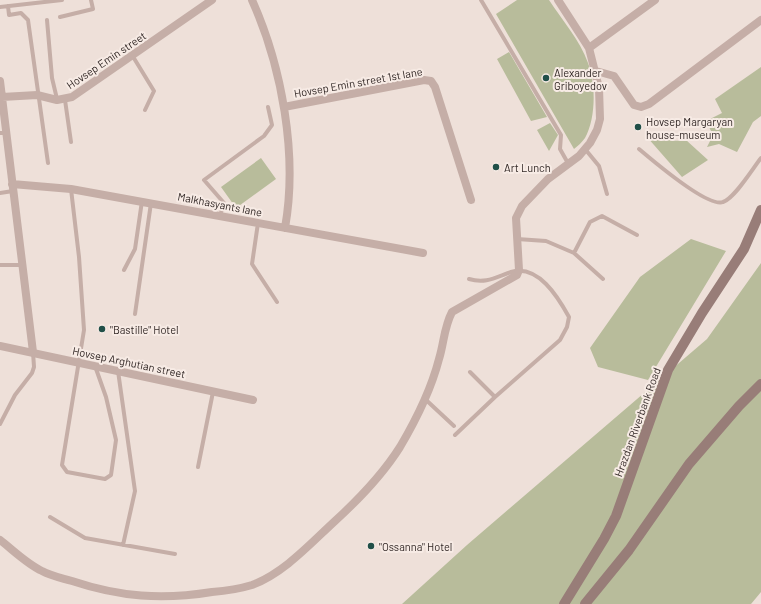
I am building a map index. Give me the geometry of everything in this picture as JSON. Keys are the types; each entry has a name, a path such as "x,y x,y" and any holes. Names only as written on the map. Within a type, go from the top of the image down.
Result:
{"street":[{"name":"Hovsep Emin street","path":"2,97 38,95 57,100 65,100 72,97 212,0"},
{"name":"Hovsep Emin street 1st lane","path":"252,0 261,21 284,107 289,155 290,194 285,228"},
{"path":"0,540 42,571 97,590 129,596 188,596 252,585 277,572 348,509 376,478 399,448 424,399 440,359 447,320 452,312 512,279 519,270 516,218 522,206 548,179 569,165 585,149 597,130 600,119 601,104 596,71 589,48 558,0"},
{"path":"589,48 655,0"},
{"path":"596,71 614,76 634,105 641,107 649,104 761,20"},
{"name":"Hovsep Emin street 1st lane","path":"284,107 424,80 431,81 435,87 471,200"},
{"path":"0,81 3,133 13,187 33,352"},
{"name":"Malkhasyants lane","path":"13,187 71,189 423,253"},
{"name":"Hrazdan Riverbank Road","path":"564,604 604,539 616,516 668,370 702,313 744,249 761,210"},
{"name":"Hovsep Arghutian street","path":"0,346 253,400"},
{"path":"585,604 629,550 689,464 739,406 761,384"}],"lane":[{"path":"10,0 9,15 21,13 28,20 48,163"},
{"path":"0,7 62,0"},
{"path":"60,17 93,9 91,0"},
{"path":"480,0 561,135 560,149 569,165"},
{"path":"47,20 52,78 57,100"},
{"path":"132,55 154,91 144,110"},
{"path":"65,100 71,142"},
{"path":"220,216 224,203 204,180 264,136 272,125 268,107"},
{"path":"585,149 599,166 607,194"},
{"path":"639,149 692,190 717,203 724,202 731,197 761,158"},
{"path":"0,193 13,187"},
{"path":"71,189 84,320 84,339 62,467 67,472 105,479 111,475 116,440 106,397 95,366"},
{"path":"124,270 135,249 146,202"},
{"path":"135,314 146,202"},
{"path":"574,252 590,222 602,216 637,235"},
{"path":"258,223 252,264 277,302"},
{"path":"517,239 546,241 574,252 603,279"},
{"path":"0,265 22,265"},
{"path":"455,435 495,397 560,340 568,327 569,317 541,278 519,270 488,281 469,279"},
{"path":"0,424 15,395 32,373 34,367 33,352"},
{"path":"118,371 135,491 123,545"},
{"path":"470,372 495,397"},
{"path":"198,467 213,391"},
{"path":"424,399 454,426"},
{"path":"50,517 84,538 175,554"}],"green space":[{"path":"517,0 549,0 576,38 585,55 591,71 594,101 593,111 589,130 585,138 574,149 496,14"},
{"path":"509,52 547,117 531,121 497,59"},
{"path":"761,67 761,116 753,122 737,152 719,144 707,147 713,135 706,121 722,113 715,99"},
{"path":"550,123 558,135 549,151 537,130"},
{"path":"647,137 676,141 686,140 708,160 682,177"},
{"path":"261,158 276,179 236,208 221,187"},
{"path":"691,239 726,251 648,380 598,367 590,348 640,277"},
{"path":"761,263 761,592 751,604 402,604 467,545 707,339"}],"place":[{"name":"Alexander Griboyedov","path":"546,78"},
{"name":"Hovsep Margaryan house-museum","path":"638,127"},
{"name":"Art Lunch","path":"496,167"},
{"name":"\"Bastille\" Hotel","path":"102,329"},
{"name":"\"Ossanna\" Hotel","path":"371,546"}]}
